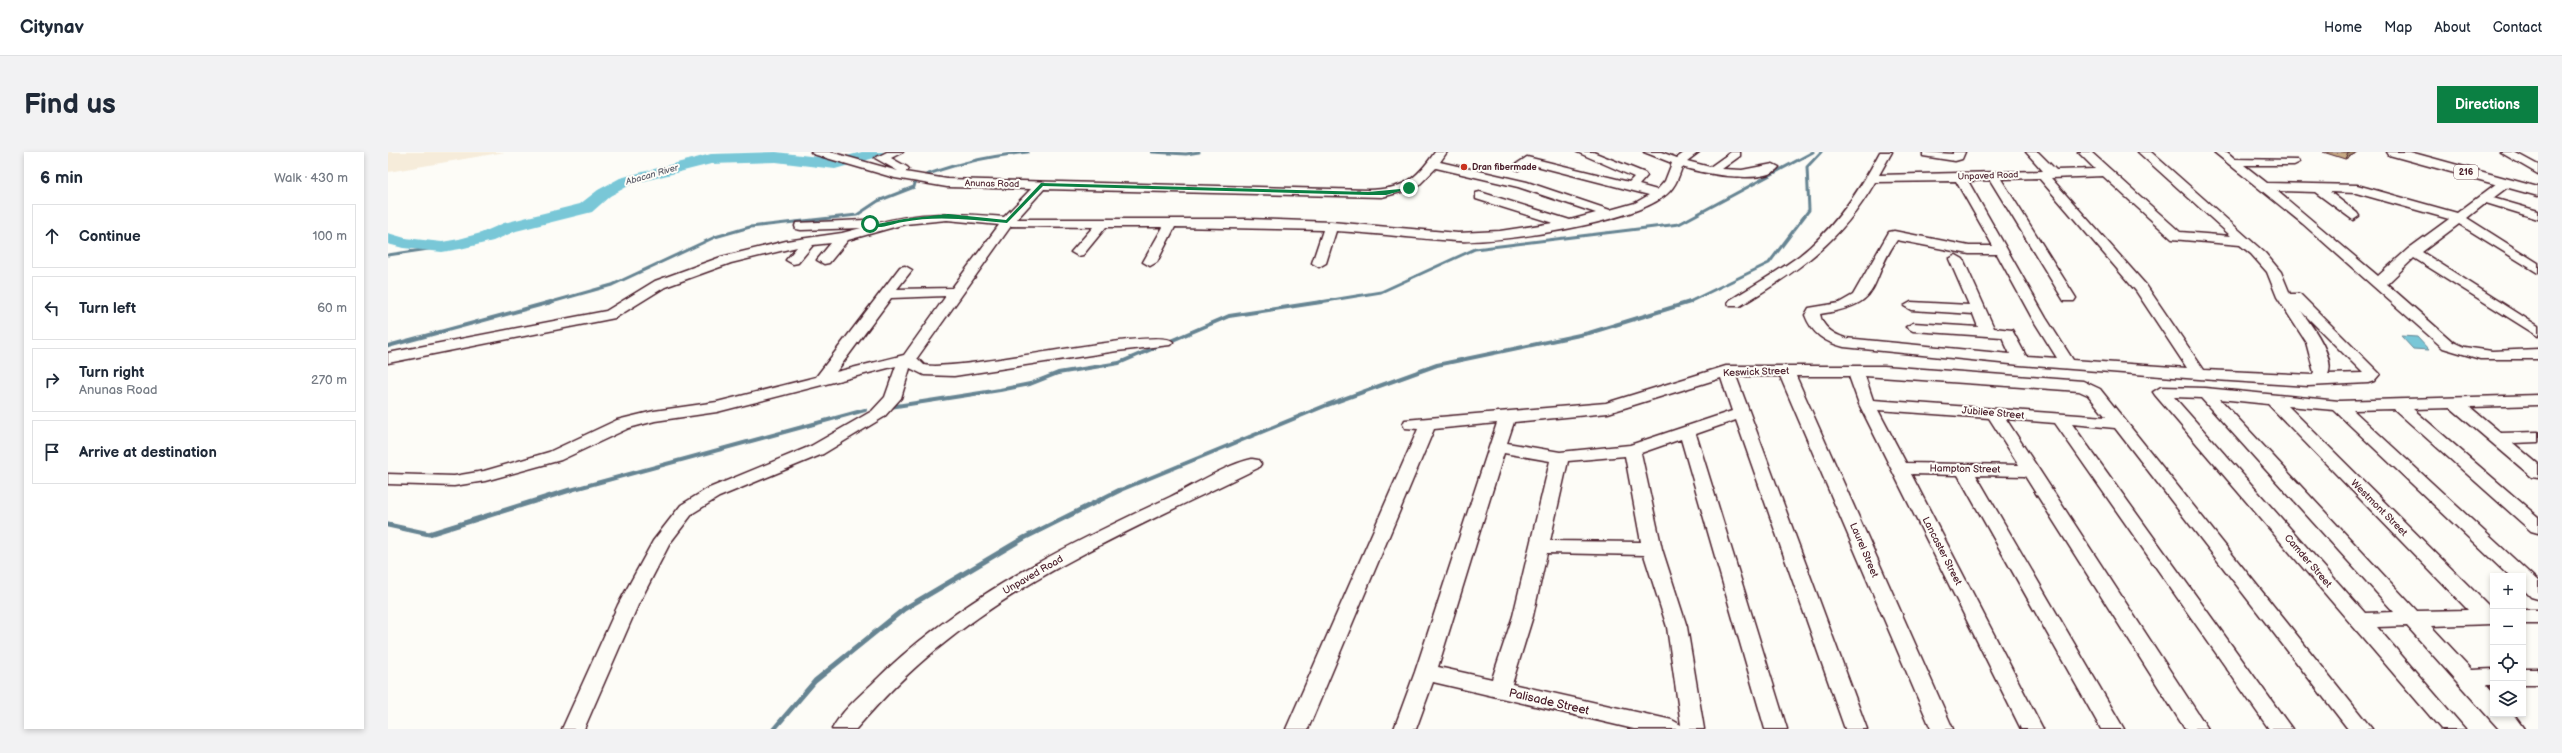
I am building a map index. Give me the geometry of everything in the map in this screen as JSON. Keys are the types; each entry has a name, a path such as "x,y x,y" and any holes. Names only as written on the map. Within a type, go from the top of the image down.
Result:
{"main road":[{"name":"216","path":"2394,152 2538,192"}],"street":[{"path":"896,152 881,158 903,168 906,177"},
{"name":"Anunas Road","path":"821,153 862,166 906,177 947,183 1386,193 1414,186 1441,152"},
{"path":"1540,152 1523,163 1632,186 1660,194"},
{"path":"1583,152 1641,176 1632,186"},
{"path":"1650,152 1678,162 1713,170 1748,174 1773,167"},
{"path":"388,358 610,315 660,284 736,256 843,237 877,226 940,216 1007,222 1331,226 1458,237 1500,235 1569,224 1639,206 1660,194 1671,182 1678,162 1693,152"},
{"path":"1735,303 1792,268 1834,231 1851,211 1886,152"},
{"path":"1927,154 1955,158 1958,157 1959,152"},
{"path":"2032,152 2071,210 2083,219 2141,288 2199,374"},
{"path":"2084,152 2169,231 2177,236 2244,241"},
{"path":"2144,152 2244,241 2274,270 2285,299 2300,318 2317,349 2322,372 2317,379"},
{"path":"2220,152 2307,221 2448,345 2460,352 2482,355 2538,354"},
{"path":"2232,162 2291,162 2261,152"},
{"path":"2506,152 2538,170"},
{"path":"1713,170 1736,154"},
{"path":"1433,164 1515,181 1562,195 1610,214"},
{"name":"Unpaved Road","path":"1870,178 1960,178 2105,172"},
{"path":"1994,177 2069,298"},
{"path":"1960,178 2002,250 2044,330 2068,364"},
{"path":"2378,284 2413,252 2505,183"},
{"path":"573,729 628,605 662,541 679,517 697,502 713,493 817,450 878,414 893,398 901,370 955,292 1007,222 1041,185"},
{"path":"2263,187 2357,189 2459,218 2538,269"},
{"path":"2319,189 2353,216"},
{"path":"1480,196 1569,224"},
{"path":"2484,199 2538,215"},
{"path":"1150,262 1171,223"},
{"path":"801,226 870,224 877,226"},
{"path":"1078,252 1102,224"},
{"path":"1320,262 1331,226"},
{"path":"2002,250 1969,250 1894,235 1866,287 1857,299 1847,305 1814,311 1812,315 1815,324 1825,335 1844,342 2020,360 2308,381 2317,379 2368,378 2372,374 2279,281"},
{"path":"824,260 843,237"},
{"path":"793,260 810,242"},
{"path":"2413,252 2538,332"},
{"path":"1956,259 1977,310 1988,332"},
{"path":"822,382 905,270"},
{"path":"888,294 955,292"},
{"path":"1911,306 1977,310"},
{"path":"1913,327 2007,333 2020,360"},
{"path":"909,358 918,368 924,370 954,371 1117,346 1164,342"},
{"path":"388,479 454,481 485,476 555,456 623,424 654,416 712,409 754,396 822,382 909,358"},
{"path":"1726,371 1856,729"},
{"name":"Keswick Street","path":"1297,729 1420,424 1608,408 1726,371 1884,371 2083,386 2094,392 2120,424"},
{"name":"Laurel Street","path":"1786,371 1942,729"},
{"name":"Lancaster Street","path":"1855,371 1867,404 2032,729"},
{"name":"Camder Street","path":"2205,392 2162,392 2454,729"},
{"path":"2205,392 2339,406 2538,400"},
{"path":"2205,392 2490,704"},
{"name":"Westmont Street","path":"2272,399 2490,617"},
{"path":"2454,402 2538,473"},
{"name":"Jubilee Street","path":"1867,404 1993,412 2120,424"},
{"path":"2398,404 2538,527"},
{"path":"2339,406 2518,573"},
{"path":"1993,412 2197,729"},
{"path":"1497,447 1560,457 1632,450 1741,413"},
{"path":"1405,729 1426,672 1507,417"},
{"path":"2060,419 2281,729"},
{"path":"2120,424 2361,729"},
{"path":"1687,431 1776,729"},
{"path":"2496,438 2538,437"},
{"path":"1632,450 1652,549 1677,627 1694,729"},
{"path":"1499,690 1523,616 1541,547 1560,457"},
{"name":"Unpaved Road","path":"843,729 896,673 925,647 993,599 1079,549 1252,464"},
{"name":"Hampton Street","path":"1900,468 2030,471"},
{"path":"1964,469 2113,729"},
{"path":"1541,547 1652,549"},
{"path":"2526,581 2538,592"},
{"path":"2359,620 2490,617"},
{"path":"2526,617 2538,617"},
{"name":"Palisade Street","path":"1426,672 1672,729"},
{"path":"2466,678 2490,677"},
{"path":"2526,677 2538,677"},
{"path":"2502,717 2513,729"}],"shaded area":[{"path":"388,152 505,152 388,172"}],"water":[{"path":"2401,336 2417,337 2429,350 2413,349"}],"waterway":[{"name":"Abacan River","path":"388,238 403,243 442,247 460,244 487,237 510,227 586,208 604,193 626,181 711,159 776,157 835,164 880,152"},
{"path":"548,303 612,285 715,237 750,227 857,215 878,201 914,187 916,179 943,169 971,161 1028,152"},
{"path":"1152,152 1186,154 1199,152"},
{"path":"1314,303 1381,292 1475,249 1679,224 1813,152"},
{"path":"1687,303 1769,263 1809,210 1807,167 1821,152"},
{"path":"388,255 442,247"},
{"path":"388,346 551,302"},
{"path":"890,407 1000,390 1030,384 1058,373 1119,363 1229,316 1321,302"},
{"path":"1118,491 1327,405 1437,365 1589,333 1687,303"},
{"path":"567,491 865,410"},
{"path":"388,525 429,534 570,490"},
{"path":"774,729 815,681 904,609 1024,538 1118,491"}],"place":[{"name":"Dran fibermade","path":"1464,167"}],"route":[{"path":"870,224 877,226 904,220 940,216 955,216 968,219 1007,222 1017,209 1041,185 1368,194 1394,192 1409,188"}]}
